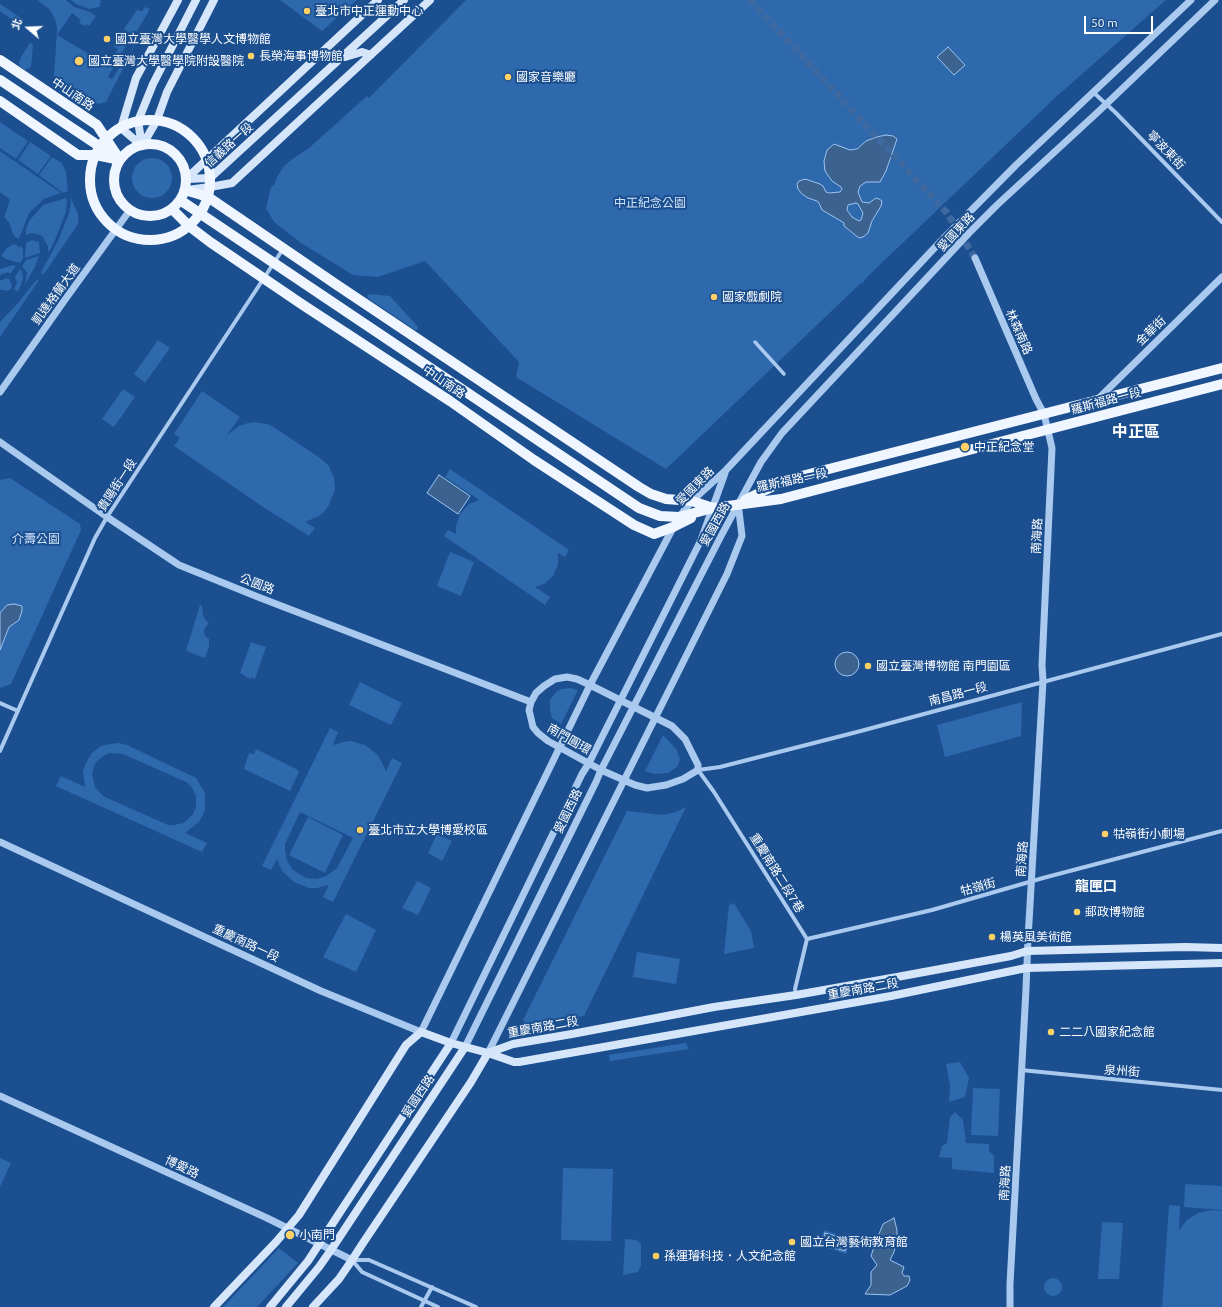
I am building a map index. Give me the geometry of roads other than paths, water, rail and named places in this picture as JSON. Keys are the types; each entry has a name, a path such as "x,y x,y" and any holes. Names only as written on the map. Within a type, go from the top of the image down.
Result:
{"main road":[{"path":"121,128 136,78 178,0"},
{"path":"142,146 138,121 153,84 196,0"},
{"path":"142,146 157,120 167,92 214,0"},
{"name":"信義路一段","path":"378,0 186,179 209,187 232,182 430,0"},
{"name":"信義路一段","path":"209,187 404,0"},
{"path":"342,58 362,52 371,55"},
{"name":"中山南路","path":"0,60 97,125 101,147"},
{"name":"中山南路","path":"0,80 120,160"},
{"name":"中山南路","path":"0,101 78,154 101,147"},
{"path":"157,120 176,125 198,143 207,159 209,187 200,214 180,233 171,237 152,241 134,238 116,230 103,218 91,192 90,173 101,147 121,128 138,121 157,120"},
{"path":"121,128 142,146"},
{"path":"154,145 170,150 182,163 186,179 185,190 180,200 163,214 152,216 140,215 130,210 122,203 115,187 115,176 120,160 128,152 142,146 154,145"},
{"name":"中山南路","path":"185,190 209,187 243,221 639,487 651,494 666,499 692,501 712,508"},
{"name":"中山南路","path":"180,200 639,508 660,516 679,517 738,503"},
{"name":"中山南路","path":"172,208 189,226 210,242 450,401 534,460 634,525 654,534 673,527 712,508"},
{"name":"羅斯福路一段","path":"738,503 786,480 1222,368"},
{"name":"羅斯福路一段","path":"738,503 781,499 1222,384"},
{"name":"重慶南路二段","path":"488,1053 513,1044 714,1007 796,995 1027,952 1185,947 1222,948"},
{"name":"重慶南路二段","path":"488,1053 514,1062 519,1062 891,996 1026,968 1222,963"},
{"path":"214,1307 298,1215 406,1045 421,1032"},
{"name":"重慶南路一段","path":"421,1032 450,1043 488,1053"},
{"name":"愛國西路","path":"270,1307 308,1261 450,1043"},
{"name":"愛國西路","path":"286,1307 331,1250 465,1047"},
{"name":"愛國西路","path":"313,1307 339,1279 488,1053"}],"street":[{"name":"愛國東路","path":"679,517 692,501 726,470 941,241 1016,165 1191,0"},
{"name":"愛國東路","path":"738,503 761,462 782,433 976,226 1215,0"},
{"name":"寧波東街","path":"1094,93 1115,112 1222,222"},
{"name":"凱達格蘭大道","path":"0,392 130,210"},
{"name":"貴陽街一段","path":"0,751 92,545 107,517 284,248"},
{"name":"林森南路","path":"975,258 1036,399 1044,414"},
{"name":"金華街","path":"1096,401 1222,277"},
{"path":"754,342 784,374"},
{"name":"南海路","path":"1010,1307 1026,968 1043,681 1042,665 1052,448 1049,430 1044,414"},
{"name":"公園路","path":"0,442 167,558 190,570 531,702"},
{"name":"愛國東路","path":"712,508 726,470"},
{"name":"愛國西路","path":"465,1047 633,706 738,503"},
{"name":"愛國西路","path":"488,1053 729,568 742,536 738,503"},
{"name":"愛國西路","path":"450,1043 582,774 621,701 701,540 712,508"},
{"path":"421,1032 590,685 679,517"},
{"name":"南昌路一段","path":"698,770 727,766 1222,634"},
{"path":"531,702 536,693 555,679 567,677 577,679 672,726 682,735 698,765 698,770"},
{"path":"0,702 18,711"},
{"name":"南門圓環","path":"531,702 529,710 533,727 538,733 559,748 601,770 635,785 647,788 659,787 684,779 698,770"},
{"name":"重慶南路二段7巷","path":"698,770 807,939"},
{"name":"牯嶺街","path":"807,939 932,910 1222,831"},
{"name":"重慶南路一段","path":"0,842 321,991 421,1032"},
{"path":"796,995 795,990 807,939"},
{"name":"泉州街","path":"1021,1070 1222,1090"},
{"name":"博愛路","path":"0,1096 267,1218 352,1260 362,1272 438,1307"},
{"name":"博愛路","path":"352,1260 369,1260 476,1307"},
{"path":"422,1307 432,1287"}],"tunnel":[{"path":"750,0 947,213 975,258"}],"place":[{"name":"臺北市中正運動中心","path":"307,11"},
{"name":"國立臺灣大學醫學人文博物館","path":"107,39"},
{"name":"長榮海事博物館","path":"251,56"},
{"name":"國立臺灣大學醫學院附設醫院","path":"79,61"},
{"name":"國家音樂廳","path":"508,77"},
{"name":"國家戲劇院","path":"714,297"},
{"name":"中正紀念堂","path":"965,447"},
{"name":"國立臺灣博物館 南門園區","path":"868,666"},
{"name":"臺北市立大學博愛校區","path":"360,830"},
{"name":"牯嶺街小劇場","path":"1105,834"},
{"name":"郵政博物館","path":"1077,912"},
{"name":"楊英風美術館","path":"992,937"},
{"name":"二二八國家紀念館","path":"1051,1032"},
{"name":"小南門","path":"290,1235"},
{"name":"國立台灣藝術教育館","path":"792,1242"},
{"name":"孫運璿科技．人文紀念館","path":"656,1256"}],"district":[{"name":"中正區","path":"1136,432"},
{"name":"龍匣口","path":"1096,886"}],"park label":[{"name":"中正紀念公園","path":"650,203"},
{"name":"介壽公園","path":"36,539"}]}
